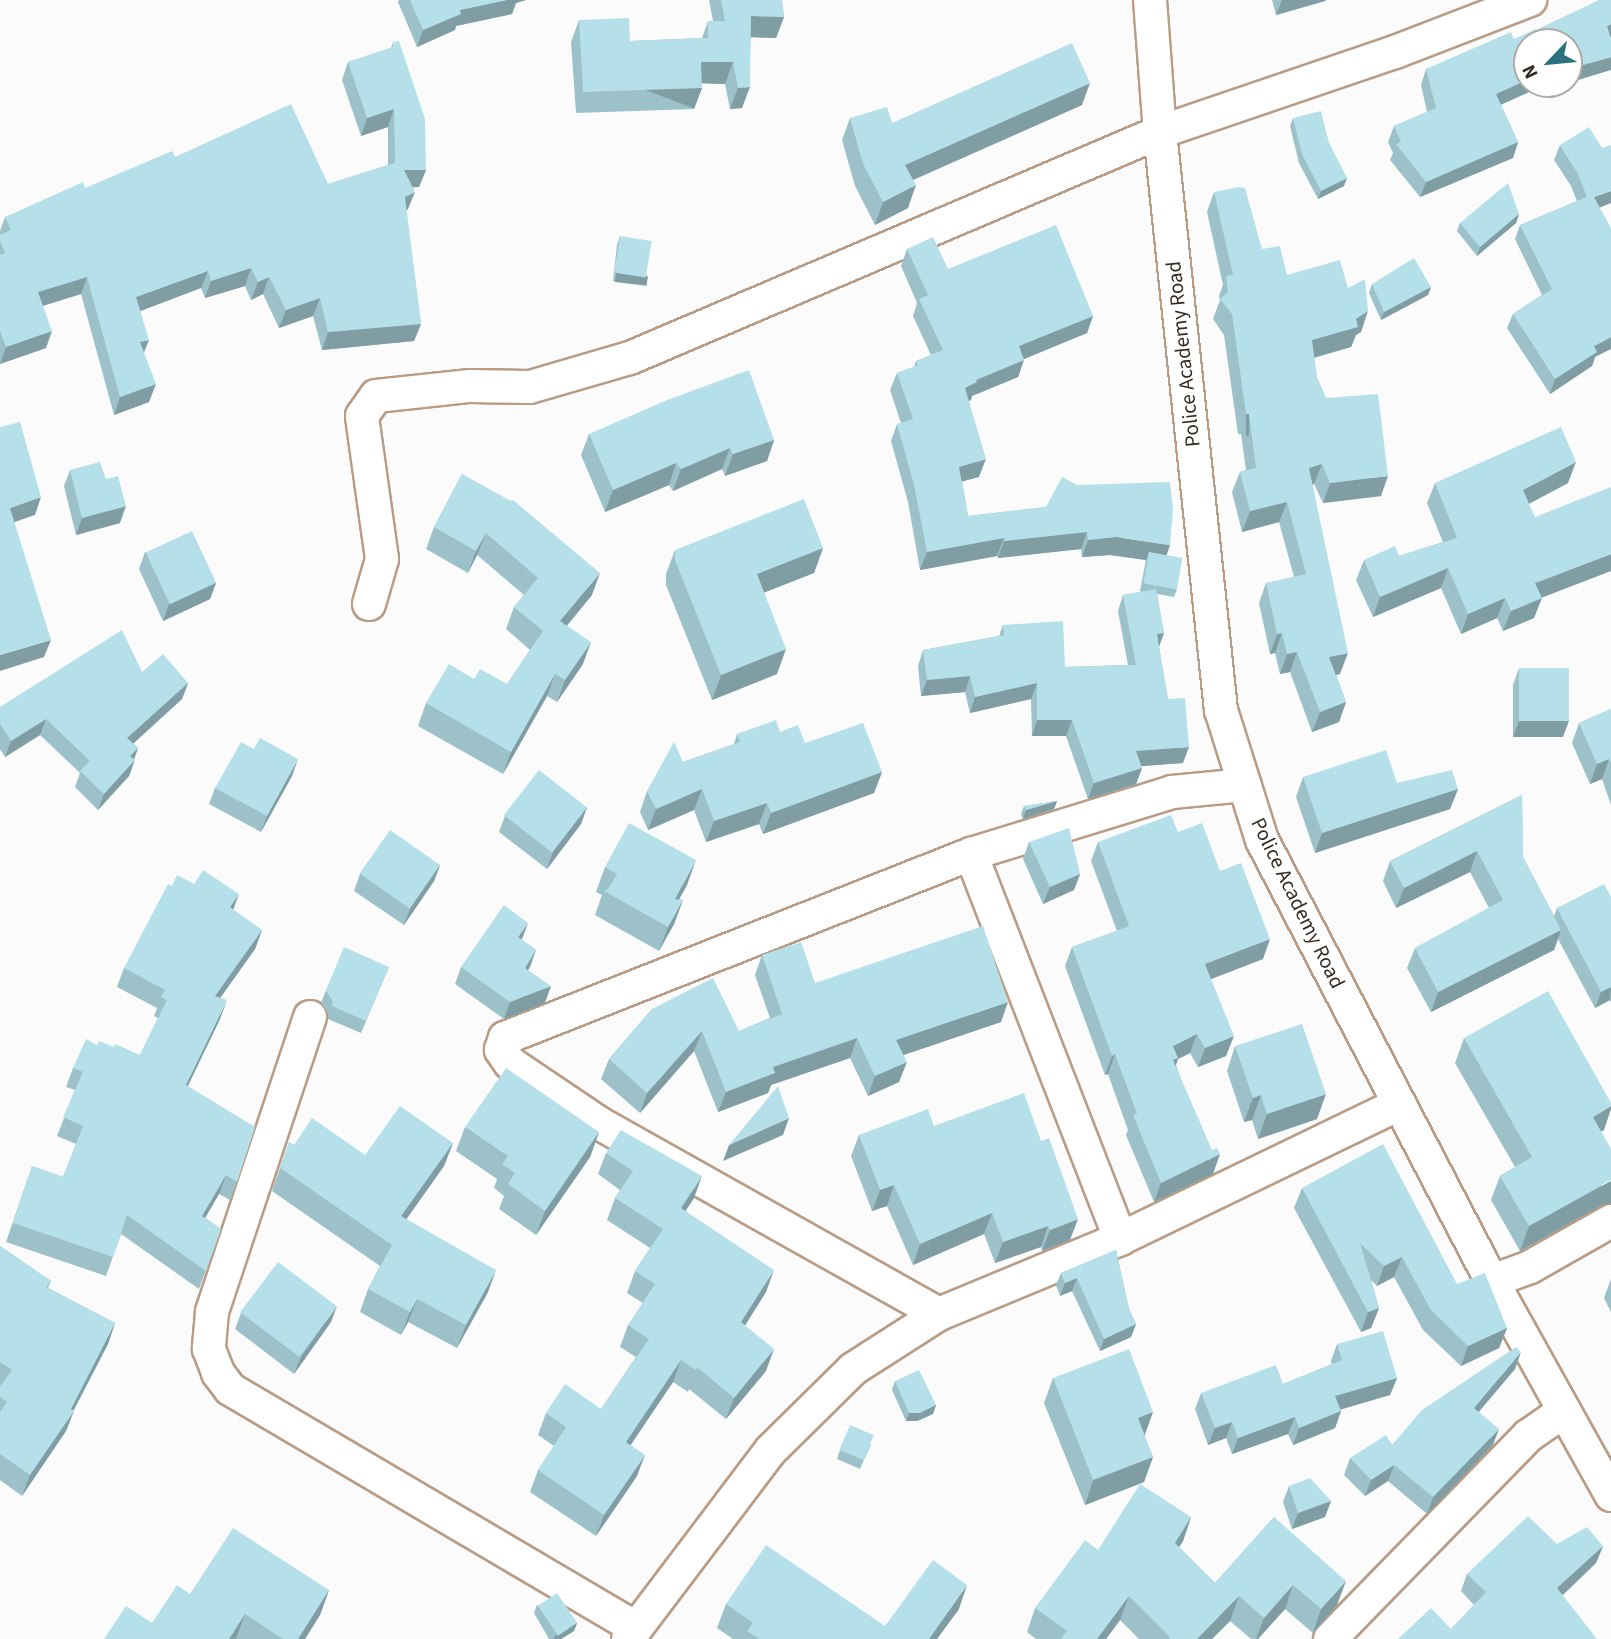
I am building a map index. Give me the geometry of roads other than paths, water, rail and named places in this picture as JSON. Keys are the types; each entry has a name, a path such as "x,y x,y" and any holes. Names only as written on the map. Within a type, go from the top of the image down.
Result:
{"street":[{"name":"Police Academy Road","path":"1150,0 1160,132 1221,710 1262,840 1493,1281 1611,1496"},
{"path":"369,604 382,559 362,415 376,396 470,386 530,387 630,358 1160,132 1395,52 1530,0"},
{"path":"939,1314 599,1123 510,1063 501,1050 505,1038 971,854 1172,792 1245,785"},
{"path":"971,854 1120,1239"},
{"path":"310,1017 212,1312 209,1349 218,1373 230,1389 632,1633 771,1450 853,1369 939,1314 1120,1239 1399,1104"},
{"path":"1493,1281 1530,1268 1611,1221"},
{"path":"1330,1639 1528,1436 1564,1412"}]}
